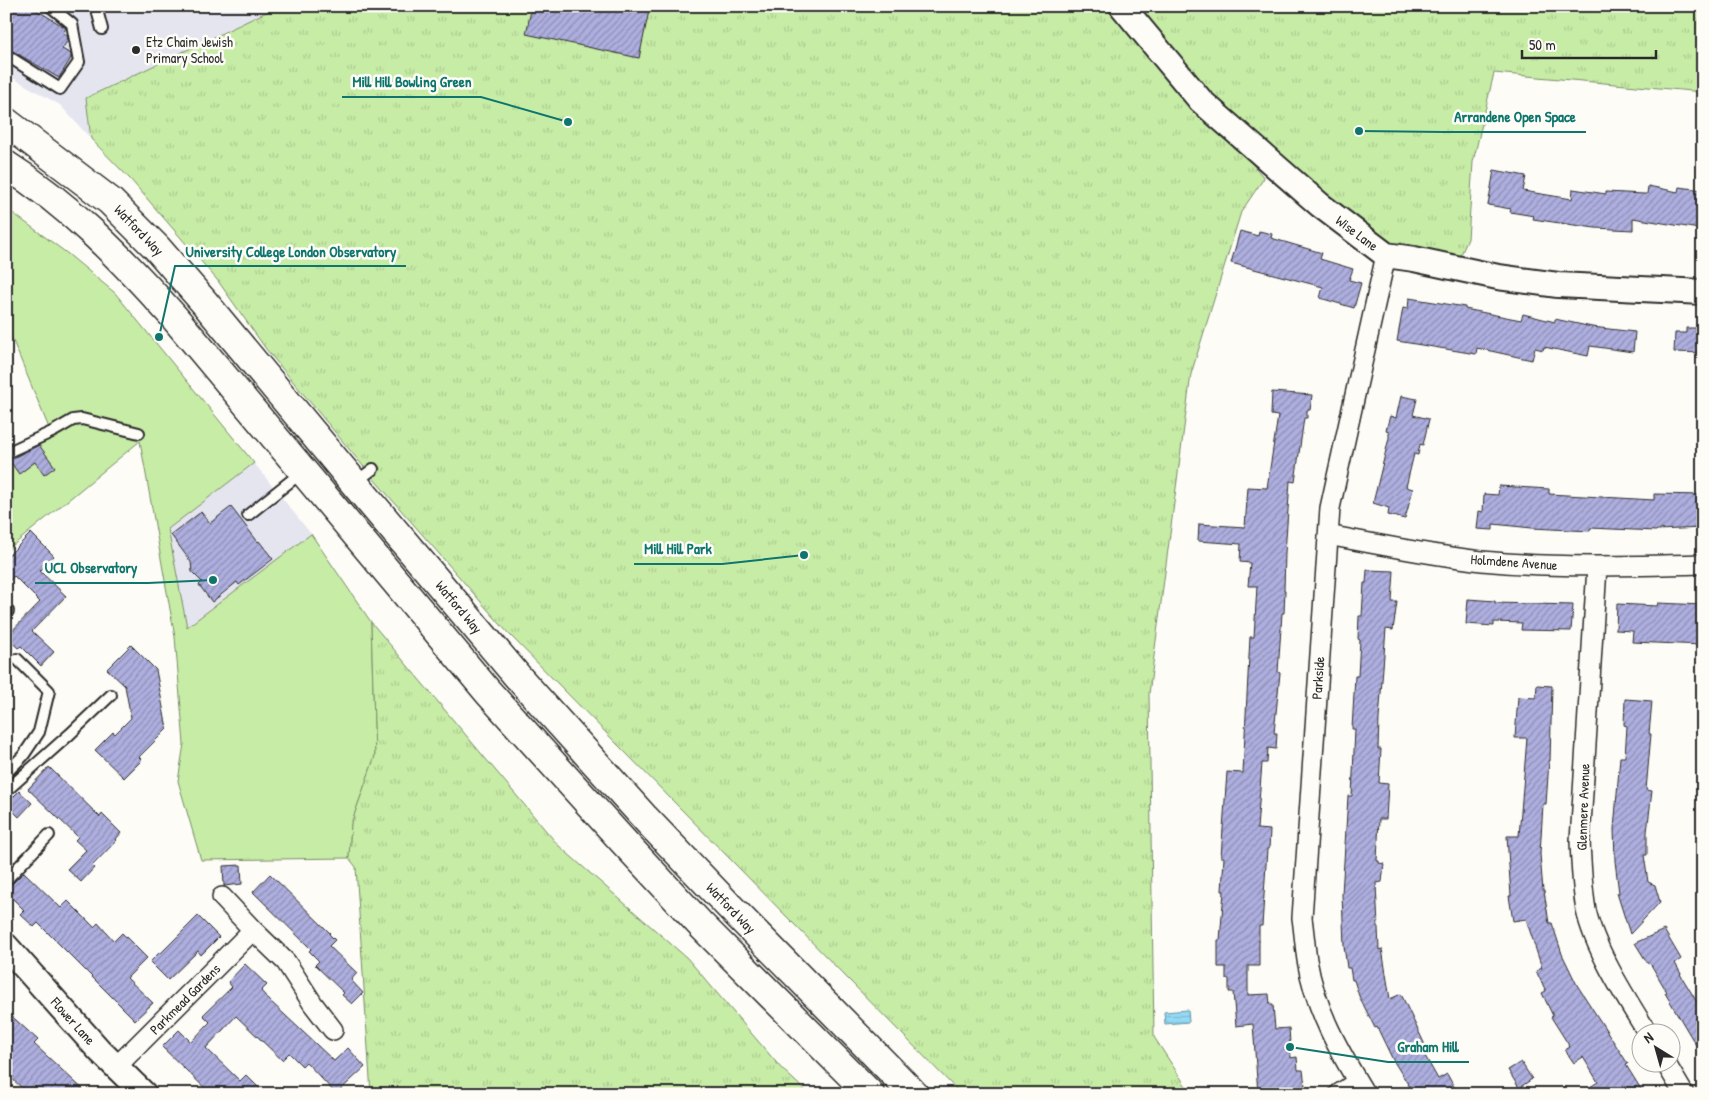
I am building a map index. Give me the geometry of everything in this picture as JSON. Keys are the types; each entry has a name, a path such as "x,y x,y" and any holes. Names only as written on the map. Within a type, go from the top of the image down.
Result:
{"highway":[{"name":"Watford Way","path":"6,122 110,200 157,248 204,302 364,476 518,677 645,818 726,904 914,1094"},
{"path":"6,166 28,179 89,229 127,265 174,317 488,692 701,925 870,1094"}],"street":[{"name":"Wise Lane","path":"1122,6 1201,101 1320,205 1386,256 1414,259 1498,278 1558,285 1703,292"},
{"name":"Parkside","path":"1361,1088 1334,1041 1317,997 1307,962 1302,918 1330,508 1386,256"},
{"name":"Holmdene Avenue","path":"1328,535 1482,561 1597,567 1703,564"},
{"name":"Glenmere Avenue","path":"1597,567 1580,841 1582,883 1586,912 1601,952 1641,1022"},
{"path":"222,897 286,962 313,1004 333,1030"},
{"name":"Parkmead Gardens","path":"116,1067 253,930"},
{"name":"Flower Lane","path":"6,946 63,1011 144,1094"},
{"path":"1671,1072 1684,1094"},
{"path":"1339,1094 1361,1088"}],"lane":[{"path":"6,55 60,89 79,62 72,24 50,6"},
{"path":"96,6 102,29"},
{"path":"6,453 73,420 82,419 139,433"},
{"path":"248,515 303,472"},
{"path":"6,773 23,756 39,732 49,691 17,659"},
{"path":"6,791 111,695"},
{"path":"6,880 49,835"}],"shaded area":[{"path":"6,6 279,6 86,98 91,139 60,105 6,74"},
{"path":"254,463 311,534 187,627 168,529"}],"green space":[{"path":"279,6 1703,6 1703,92 1494,73 1473,162 1468,239 1453,272 1381,258 1202,102 1264,178 1241,212 1191,374 1149,694 1154,1037 1191,1094 961,1094 508,633 373,478 266,349 218,281 131,180 91,139 86,98"},
{"path":"6,208 68,254 115,293 254,463 168,529 187,627 311,534 371,622 375,756 351,824 349,858 201,860 178,781 184,744 175,637 140,441 6,551 6,447 49,428 6,324"},
{"path":"371,622 558,845 687,958 781,1068 809,1094 371,1094 356,867 349,858 351,824 375,756"}],"water":[{"path":"1188,1010 1189,1022 1165,1024 1164,1012"}],"building":[{"path":"6,6 30,6 66,28 63,33 67,35 68,40 62,49 71,54 71,58 59,78 6,47"},
{"path":"532,6 650,6 639,58 526,34"},
{"path":"1494,170 1526,176 1523,191 1572,199 1573,189 1606,194 1606,192 1647,194 1648,186 1678,192 1679,187 1703,190 1699,229 1633,218 1633,230 1595,228 1533,219 1534,216 1510,212 1511,209 1488,205"},
{"path":"1240,231 1258,236 1259,231 1272,234 1271,238 1322,253 1320,259 1353,269 1349,280 1361,283 1354,308 1320,298 1323,287 1231,263"},
{"path":"1409,298 1465,307 1465,309 1521,320 1523,314 1555,322 1555,319 1592,327 1635,332 1633,352 1590,346 1588,356 1544,347 1543,350 1535,348 1532,360 1477,348 1476,354 1397,341 1403,308 1408,309"},
{"path":"1686,328 1700,328 1699,334 1703,334 1703,353 1674,352 1675,333 1686,333"},
{"path":"1272,392 1312,395 1310,410 1307,410 1307,418 1304,418 1295,482 1290,481 1285,553 1284,613 1282,613 1278,672 1280,673 1274,733 1277,733 1276,749 1268,748 1267,763 1262,763 1257,829 1270,830 1269,849 1267,849 1262,926 1259,926 1259,966 1248,966 1248,995 1269,994 1270,1005 1273,1005 1275,1029 1289,1028 1291,1058 1297,1057 1298,1070 1303,1070 1305,1086 1282,1088 1283,1094 1258,1094 1253,1024 1236,1026 1233,992 1229,992 1229,979 1226,979 1226,967 1218,967 1218,940 1220,940 1224,891 1222,891 1224,857 1221,857 1227,772 1243,773 1250,637 1254,637 1257,586 1248,586 1250,563 1240,562 1241,544 1198,541 1199,524 1245,527 1248,487 1267,488 1278,416 1271,415"},
{"path":"1401,396 1417,399 1413,415 1429,419 1423,445 1420,444 1418,455 1414,454 1406,487 1413,489 1405,519 1388,515 1389,508 1373,503 1389,438 1389,431 1386,430 1390,416 1396,418"},
{"path":"39,445 55,467 44,475 35,462 19,474 9,460"},
{"path":"1499,486 1549,489 1549,494 1654,500 1654,494 1703,495 1703,528 1656,531 1590,528 1590,531 1493,524 1493,530 1477,529 1479,511 1483,512 1484,494 1498,495"},
{"path":"231,507 273,559 239,585 237,582 212,602 199,585 202,582 192,572 191,562 171,535 201,512 210,523"},
{"path":"31,533 54,556 40,571 66,596 32,631 54,652 41,666 21,646 18,648 6,637 40,602 14,576 6,584 6,558"},
{"path":"1367,570 1394,571 1392,602 1397,602 1393,630 1386,629 1379,719 1378,749 1381,749 1379,783 1388,784 1386,819 1379,819 1377,861 1384,864 1382,882 1376,883 1379,950 1382,949 1390,999 1401,994 1425,1045 1420,1047 1438,1079 1447,1074 1458,1094 1413,1094 1417,1092 1414,1087 1411,1089 1393,1060 1359,996 1354,980 1352,980 1350,968 1347,968 1344,946 1342,894 1348,796 1352,796 1355,729 1352,729 1355,676 1358,676 1359,616 1362,616 1364,583 1366,583"},
{"path":"1468,599 1495,601 1495,603 1573,605 1571,631 1521,630 1522,623 1494,622 1494,626 1466,624"},
{"path":"1658,603 1703,605 1703,645 1632,642 1633,631 1616,630 1617,604 1657,606"},
{"path":"131,645 156,670 167,729 139,757 142,760 124,778 95,750 131,718 125,686 107,669"},
{"path":"1537,685 1552,686 1550,761 1546,804 1543,804 1540,854 1543,891 1549,923 1552,923 1562,954 1577,985 1628,1064 1626,1065 1644,1094 1579,1094 1598,1082 1583,1057 1574,1063 1565,1050 1570,1047 1551,1017 1553,1016 1542,993 1546,991 1536,971 1542,968 1526,919 1513,921 1509,896 1511,896 1507,836 1519,836 1527,738 1515,738 1518,697 1536,698"},
{"path":"1625,699 1652,701 1646,790 1652,791 1647,832 1647,855 1644,855 1648,882 1655,885 1660,902 1630,934 1617,893 1619,893 1614,829 1620,757 1625,757 1627,726 1624,725"},
{"path":"49,767 100,817 102,814 121,833 117,840 92,866 94,868 81,882 67,869 86,850 75,840 78,837 28,789"},
{"path":"19,791 32,803 19,817 6,804"},
{"path":"6,855 14,862 6,870"},
{"path":"241,865 242,884 224,886 223,866"},
{"path":"24,872 61,908 68,901 94,927 98,923 114,941 122,933 147,958 127,978 153,1003 135,1020 38,923 34,927 20,914 24,910 6,892 6,887 11,885"},
{"path":"270,874 330,933 335,940 329,946 357,973 351,980 363,993 352,1004 342,995 344,993 315,965 319,961 309,951 311,949 253,892"},
{"path":"198,916 219,937 201,955 198,951 168,980 150,962"},
{"path":"1664,930 1681,959 1675,963 1680,974 1703,1012 1703,1057 1665,993 1667,992 1650,963 1648,964 1635,943"},
{"path":"245,964 267,985 261,991 270,1001 334,1061 348,1048 365,1067 336,1094 306,1062 302,1066 289,1053 282,1060 236,1016 206,1048 240,1081 246,1075 265,1094 211,1094 162,1047 179,1030 191,1042 210,1022 203,1015 232,987 228,982"},
{"path":"6,1011 38,1040 34,1044 88,1094 29,1094 12,1079 14,1077 6,1070"},
{"path":"1521,1062 1532,1079 1519,1088 1508,1070"}],"place":[{"name":"Etz Chaim Jewish Primary School","path":"136,50"},
{"name":"Mill Hill Bowling Green","path":"568,122"},
{"name":"Arrandene Open Space","path":"1359,131"},
{"name":"University College London Observatory","path":"159,337"},
{"name":"Mill Hill Park","path":"804,555"},
{"name":"UCL Observatory","path":"213,580"},
{"name":"Graham Hill","path":"1290,1047"}]}
